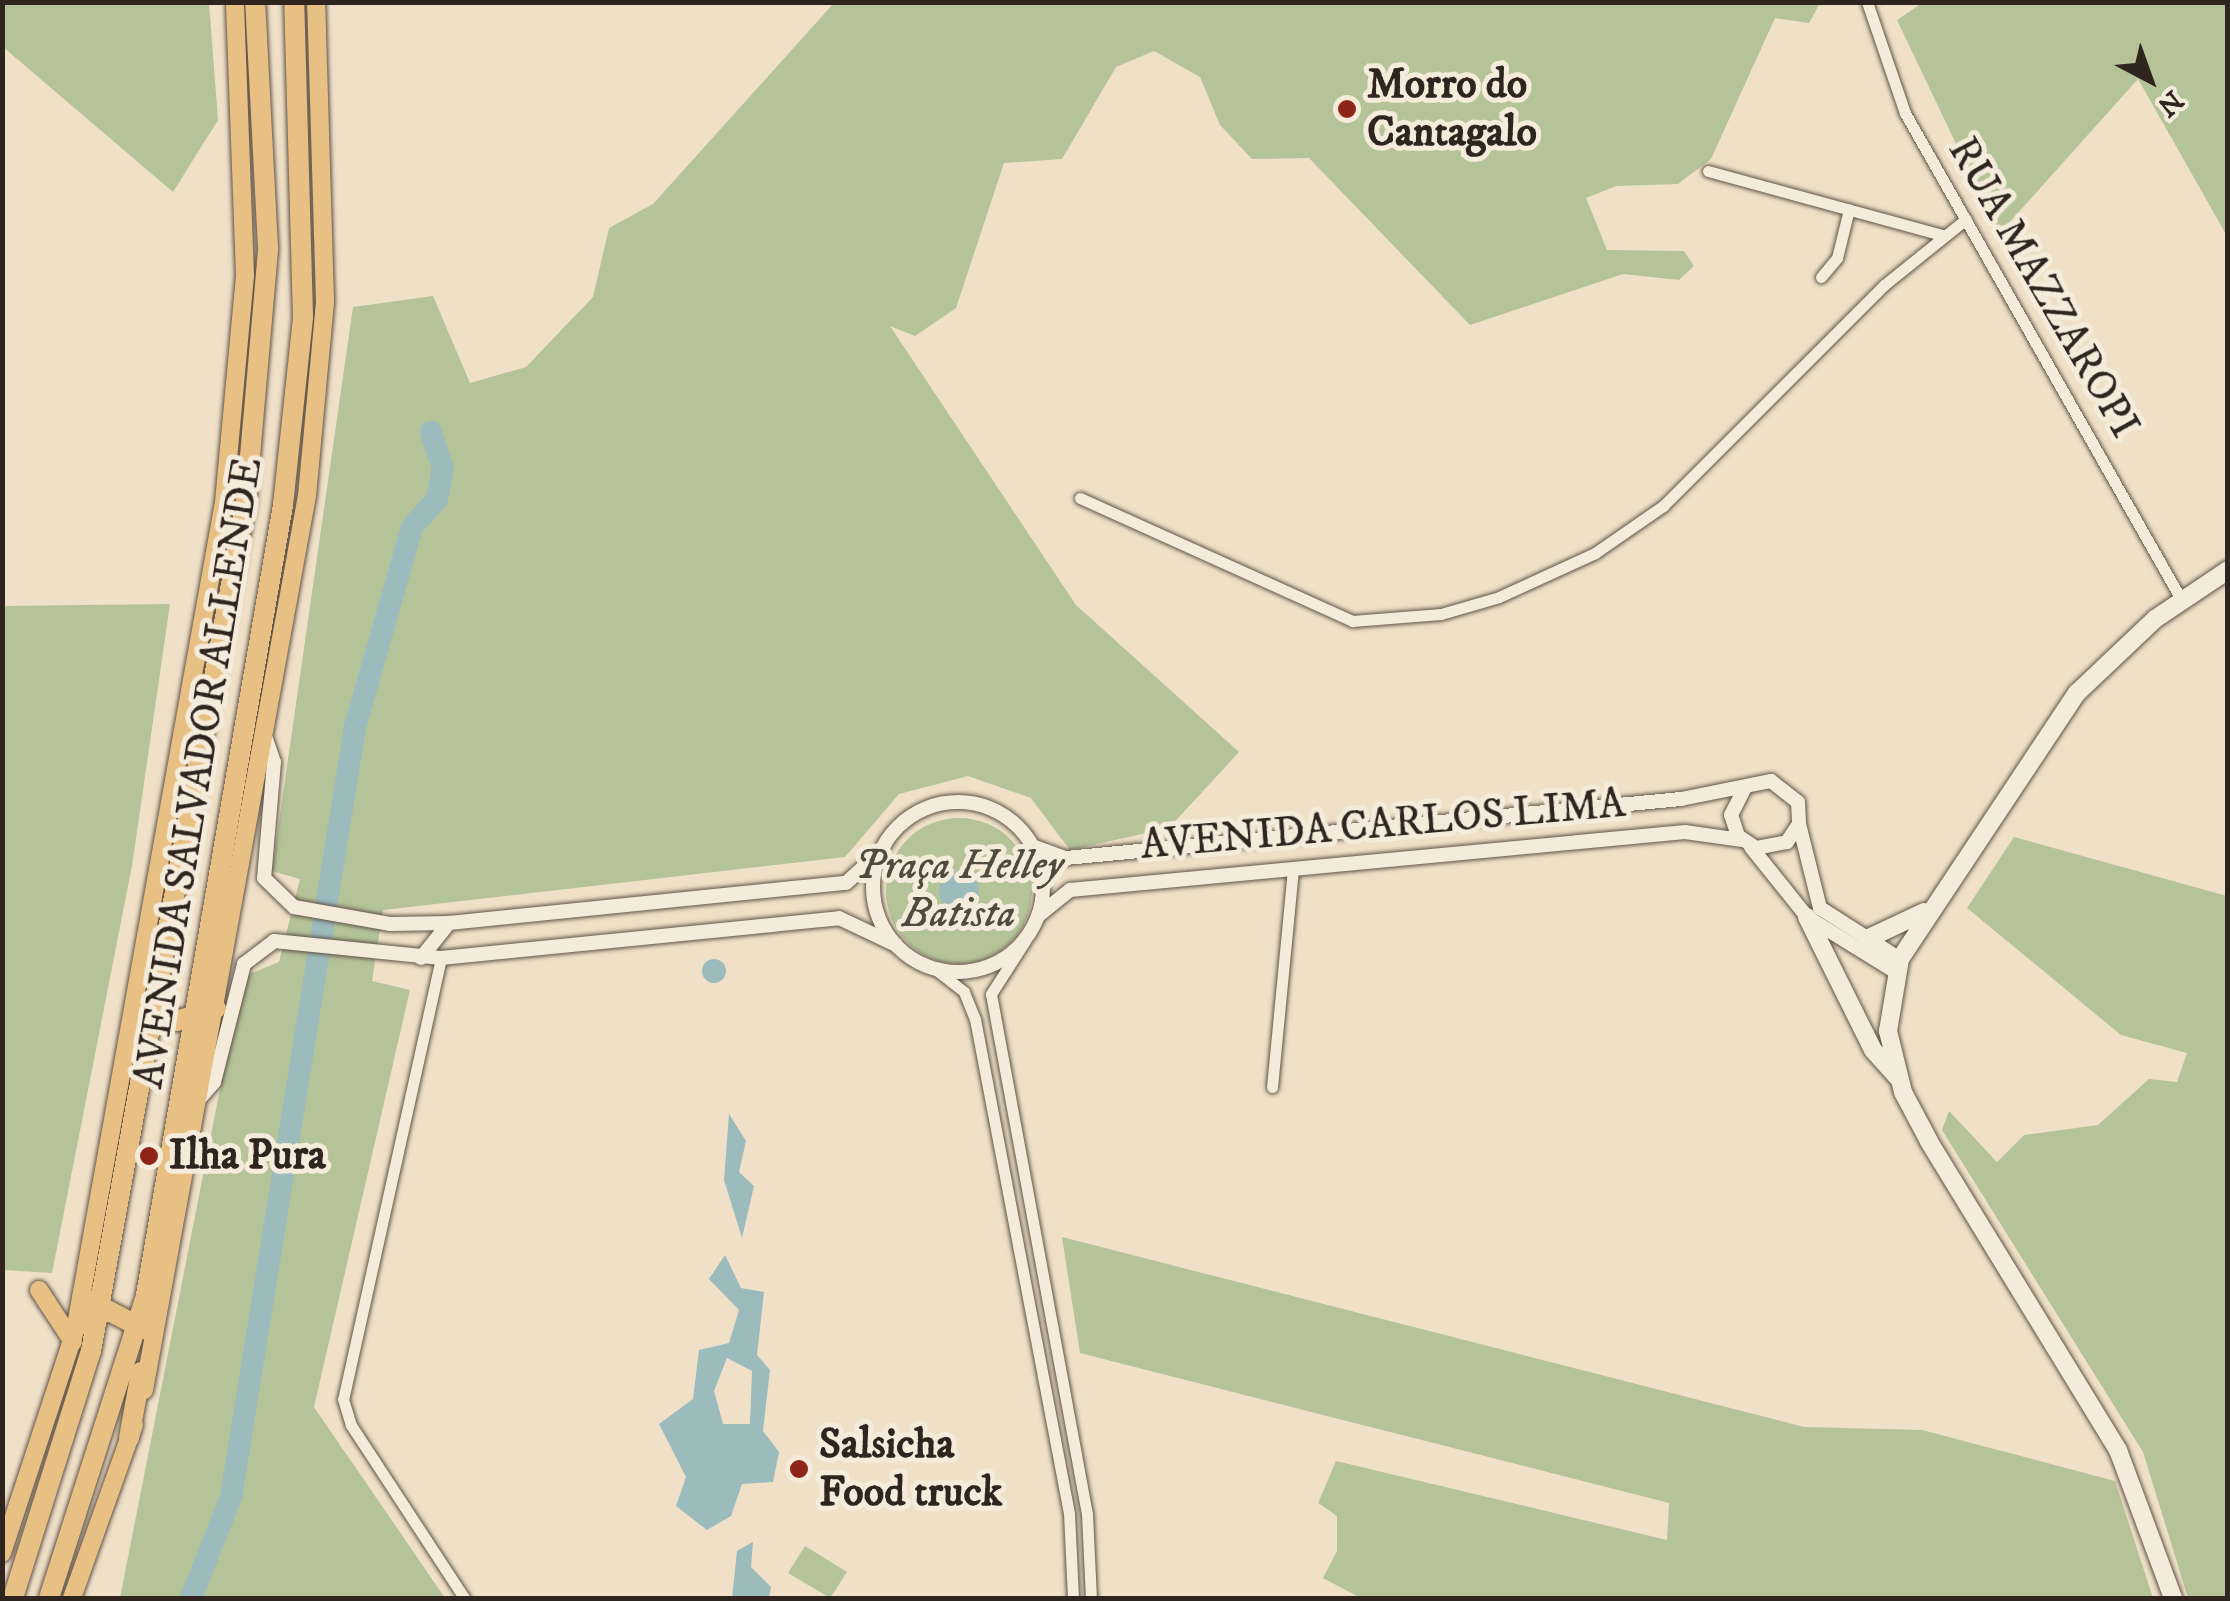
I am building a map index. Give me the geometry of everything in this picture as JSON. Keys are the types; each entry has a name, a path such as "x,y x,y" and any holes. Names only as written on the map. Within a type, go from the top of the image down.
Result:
{"highway":[{"path":"239,2 267,168"},
{"name":"AVENIDA SALVADOR ALLENDE","path":"13,1598 91,1311 154,1006 254,448 267,168 254,2"},
{"name":"AVENIDA SALVADOR ALLENDE","path":"49,1598 140,1322 207,1014 296,412 303,112 294,2"},
{"path":"303,112 305,2"},
{"path":"163,866 148,988 154,1006 172,1020 207,1014"},
{"path":"91,1311 146,1295"},
{"path":"91,1311 140,1322 148,1342 130,1438"}],"main road":[{"name":"AVENIDA SALVADOR ALLENDE","path":"2,1553 91,1311 238,382 246,182 239,2"},
{"name":"AVENIDA SALVADOR ALLENDE","path":"72,1598 130,1438 201,1097 207,1014 266,739 324,340 316,2"},
{"path":"1898,1078 1888,1031 1898,965 1929,909 2077,693 2181,599 2228,570"},
{"path":"1866,939 1929,909"},
{"path":"1807,917 1874,1050 1898,1078 2003,1270 2118,1450 2172,1598"},
{"path":"39,1290 91,1311"}],"street":[{"name":"RUA MAZZAROPI","path":"1867,2 1894,90 2181,599"},
{"path":"1708,172 1942,234"},
{"path":"1821,277 1836,258 1849,209"},
{"path":"1080,498 1324,614 1384,623 1499,598 1595,553 1663,506 1942,234 1966,219"},
{"path":"266,739 274,762 264,878 289,905 390,924 449,923 846,883 912,815 957,801 1002,813 1035,848 1039,914 991,994 1086,1514 1091,1598"},
{"name":"AVENIDA CARLOS LIMA","path":"1035,848 1066,858 1782,785 1798,802 1811,893 1898,965"},
{"path":"1744,789 1732,815 1746,843 1807,917 1898,965"},
{"name":"AVENIDA CARLOS LIMA","path":"1039,914 1070,890 1685,832 1778,848 1799,824"},
{"path":"881,851 876,910 896,945"},
{"path":"1272,1088 1293,868"},
{"path":"201,1097 214,1082 244,964 283,940 441,958 839,918 896,945 964,992 974,1019 1069,1513 1073,1598"},
{"path":"422,958 449,923"},
{"path":"935,969 987,967 1025,941"},
{"path":"441,958 343,1399 464,1598"}],"green space":[{"path":"3,2 209,3 218,120 173,192 3,47"},
{"path":"834,3 1820,3 1809,23 1775,18 1711,159 1678,184 1616,186 1586,198 1607,250 1684,251 1694,266 1679,280 1623,274 1470,325 1309,158 1252,159 1220,125 1200,77 1154,51 1116,67 1062,159 1004,163 956,308 915,336 890,326 1076,605 1239,752 1169,828 1070,850 1031,798 968,776 899,794 845,857 383,910 372,981 410,990 314,1407 445,1598 120,1598 242,977 279,962 300,879 272,871 353,307 433,296 470,383 526,367 593,297 609,228 653,204"},
{"path":"1922,3 2227,3 2227,236 2138,79 1999,234 1897,20"},
{"path":"170,604 132,866 52,1273 3,1270 3,606"},
{"name":"Praça Helley Batista","path":"959,818 987,824 1010,840 1026,863 1032,891 1026,919 1010,942 987,958 959,964 931,958 908,942 892,919 886,891 892,863 908,840 931,824"},
{"path":"2014,837 2227,896 2227,1598 2188,1598 2143,1452 1942,1130 1949,1111 1997,1162 2024,1135 2098,1125 2149,1079 2177,1082 2187,1053 2121,1035 1967,908"},
{"path":"1062,1237 1804,1427 1922,1430 2115,1481 2153,1598 1361,1598 1323,1578 1337,1551 1337,1516 1318,1503 1336,1461 1667,1540 1669,1503 1080,1353"},
{"path":"805,1546 847,1572 830,1598 788,1573"}],"water":[{"path":"959,871 973,877 979,891 973,905 959,911 945,905 939,891 945,877"},
{"path":"714,959 723,962 723,980 714,983 705,980 702,971 705,962"},
{"path":"729,1114 746,1141 739,1172 754,1186 742,1238 724,1180"},
{"path":"725,1255 741,1288 764,1292 757,1355 770,1370 763,1431 779,1452 773,1482 742,1484 731,1516 707,1530 676,1506 686,1477 659,1424 693,1399 699,1350 729,1343 739,1310 709,1279","holes":["727,1358 752,1371 750,1424 723,1424 714,1391"]},
{"path":"753,1542 751,1567 771,1587 769,1598 732,1598 737,1551"}],"waterway":[{"path":"191,1598 231,1497 355,727 412,527 437,499 443,469 431,432"}],"place":[{"name":"Morro do Cantagalo","path":"1347,109"},
{"name":"Ilha Pura","path":"149,1156"},
{"name":"Salsicha Food truck","path":"799,1469"}]}
